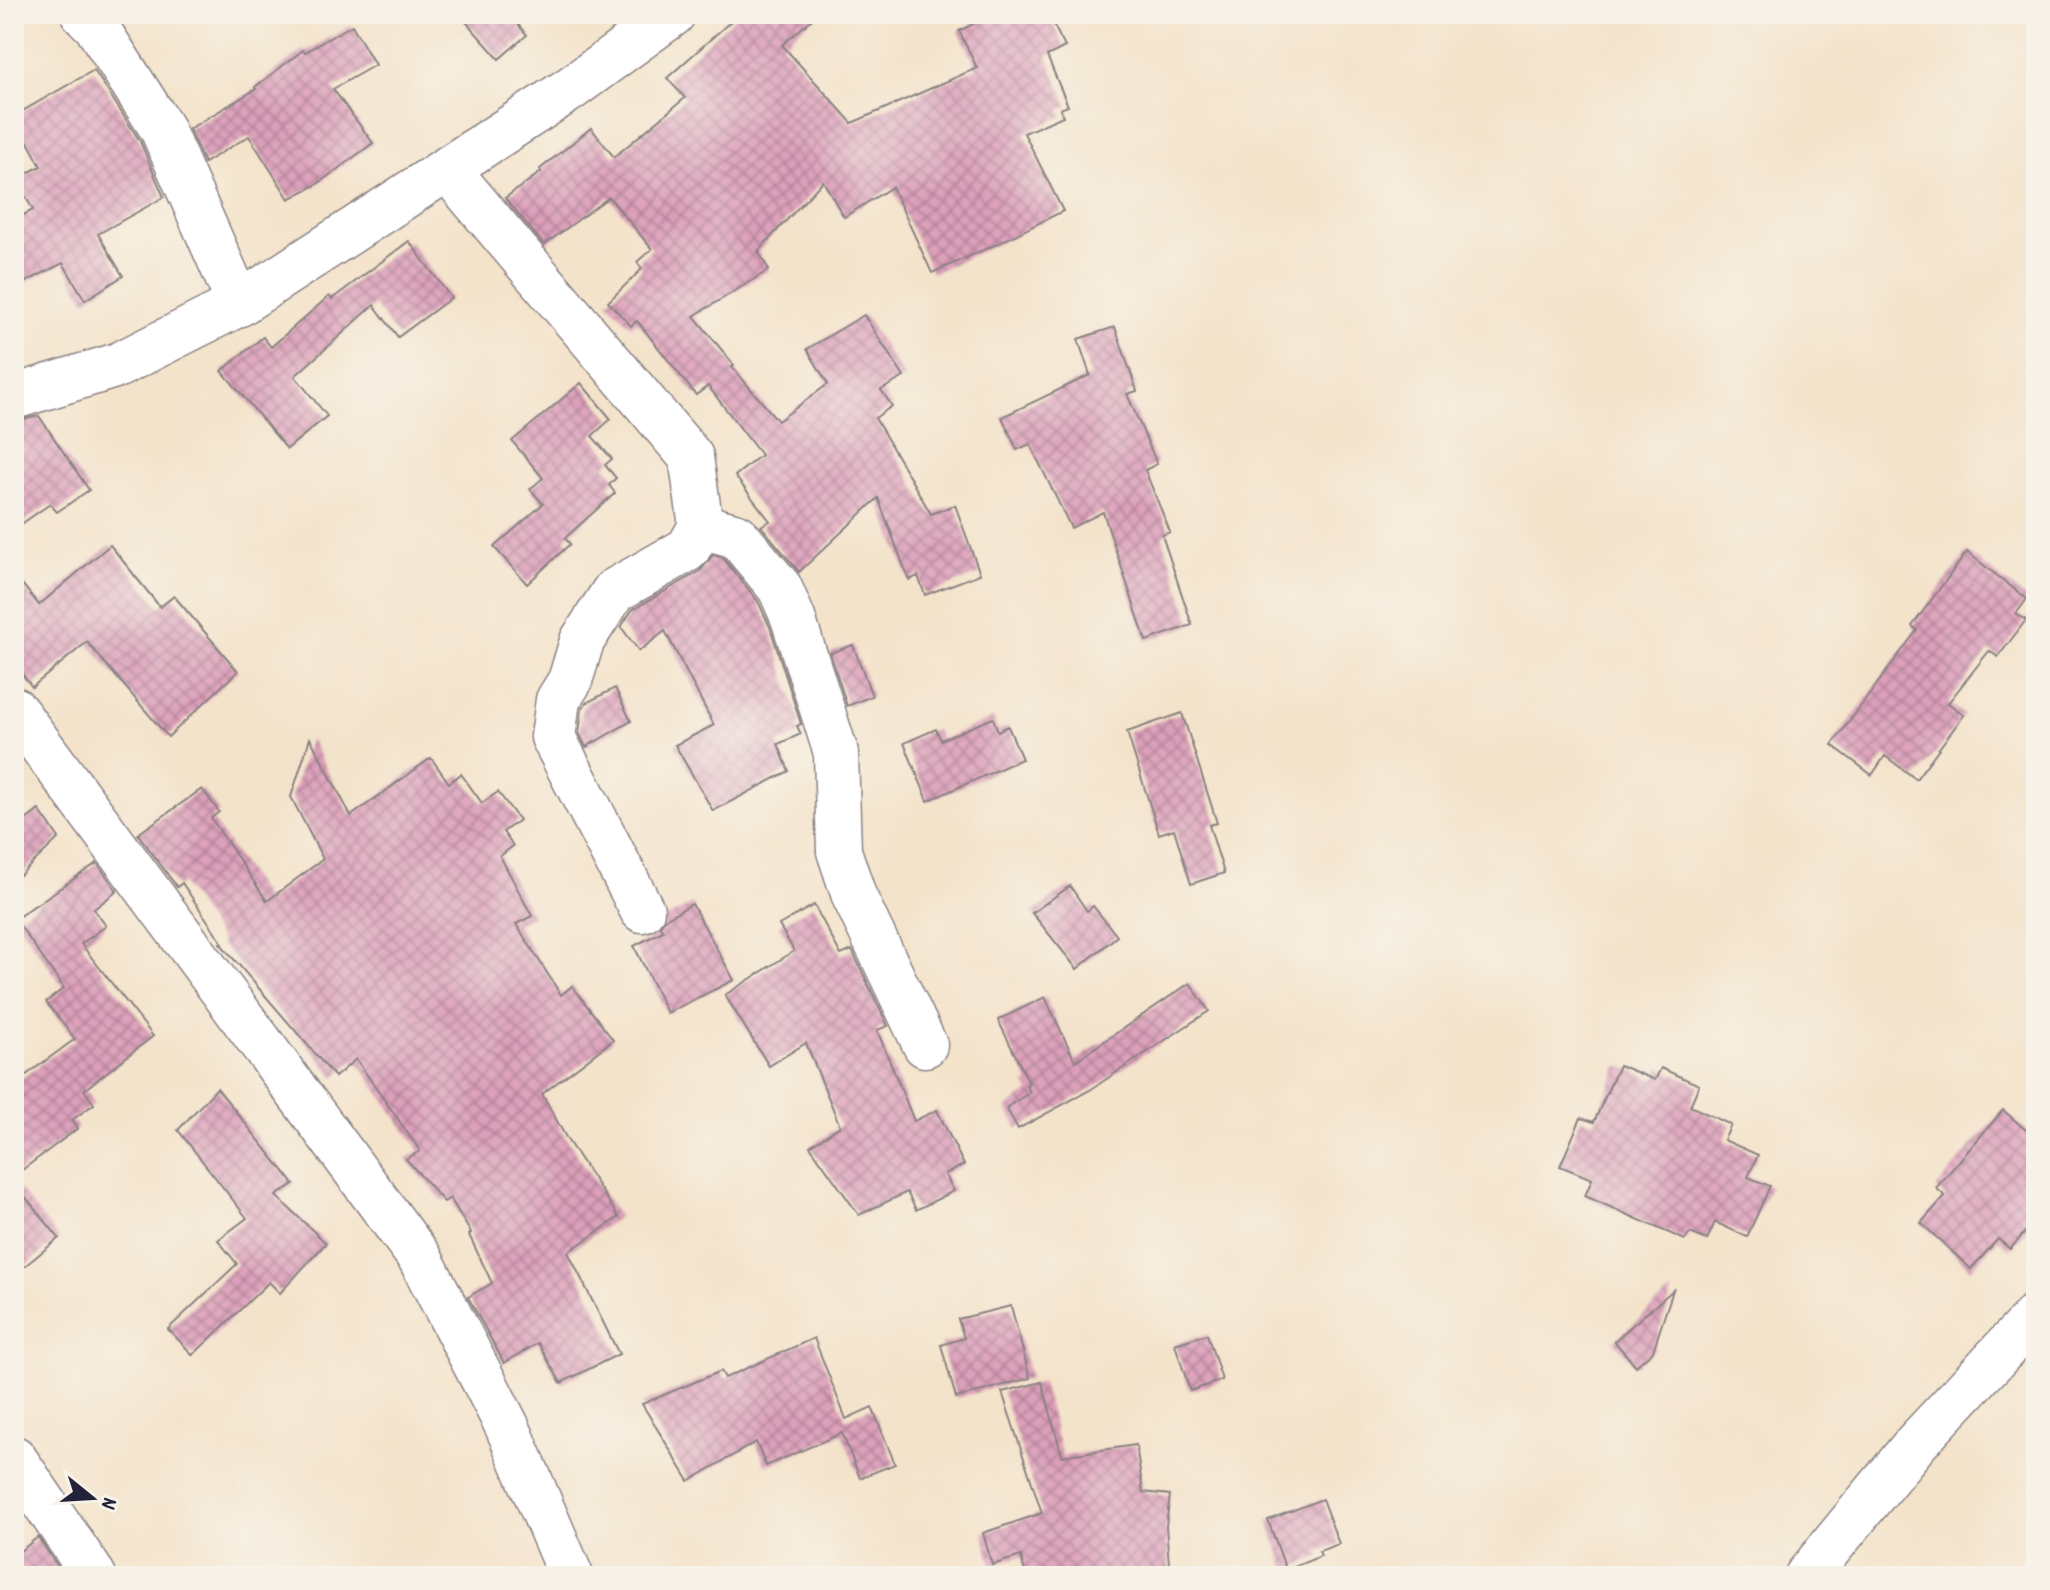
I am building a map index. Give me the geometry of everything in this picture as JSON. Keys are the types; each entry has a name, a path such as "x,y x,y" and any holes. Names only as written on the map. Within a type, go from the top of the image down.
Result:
{"street":[{"path":"84,14 96,26 162,129 239,304"},
{"path":"14,397 118,365 239,304 570,89 673,14"},
{"path":"448,170 691,457 701,526 688,549 614,591 582,641 570,681 558,700 553,737 642,910"},
{"path":"701,526 737,536 780,588 793,618 836,753 839,851 854,896 925,1045"},
{"path":"14,709 420,1258 507,1426 571,1576"},
{"path":"1807,1576 1916,1443 2036,1315"},
{"path":"14,1458 94,1576"}],"building":[{"path":"459,14 509,14 527,35 499,59"},
{"path":"739,14 818,14 782,45 852,123 977,68 959,31 993,14 1048,14 1065,47 1047,56 1068,106 1060,109 1063,116 1024,133 1063,211 932,273 892,187 844,217 823,181 758,251 769,270 694,316 778,421 828,384 807,349 864,315 904,377 881,390 892,406 875,418 931,514 955,505 980,574 925,595 918,576 909,580 878,498 799,572 761,526 770,521 735,476 761,455 708,386 696,395 637,321 631,326 608,302 642,269 637,262 652,249 609,197 544,245 505,198 541,172 540,169 591,128 614,157 685,98 667,78"},
{"path":"352,25 375,65 333,89 373,143 316,185 289,199 249,136 204,163 189,129 256,89 303,50 305,52"},
{"path":"94,70 140,141 164,197 98,234 123,276 85,300 63,263 14,288 14,220 33,210 16,179 41,166 14,116"},
{"path":"409,241 451,298 398,337 374,305 295,376 327,416 287,449 222,371 263,337 271,347 329,296 332,299"},
{"path":"1115,327 1137,391 1127,394 1157,464 1145,470 1170,532 1162,535 1192,625 1146,641 1103,512 1071,528 1030,444 1017,450 1002,417 1090,375 1078,339"},
{"path":"581,383 611,419 592,436 612,459 605,465 616,478 609,485 615,493 565,538 570,544 527,584 494,547 543,504 530,489 543,478 512,441"},
{"path":"39,416 89,490 57,512 50,504 14,529 14,421"},
{"path":"110,545 160,607 174,596 238,671 168,737 87,642 32,687 14,663 14,574 39,605"},
{"path":"1967,552 2027,599 2016,614 2026,620 1998,657 1989,651 1948,703 1964,715 1916,779 1885,756 1872,775 1832,745 1917,630 1912,626"},
{"path":"713,555 723,558 758,601 770,627 801,724 797,726 801,734 778,744 789,771 713,811 675,745 714,725 665,631 639,651 621,627 632,610 700,571"},
{"path":"853,645 872,696 847,706 830,653"},
{"path":"615,688 631,721 586,747 579,733 582,709 586,703"},
{"path":"1182,713 1217,823 1209,825 1224,873 1191,884 1174,829 1159,834 1127,732"},
{"path":"993,718 998,731 1008,726 1022,759 928,801 904,743 936,729 941,740"},
{"path":"310,738 351,816 431,758 449,783 461,774 482,803 498,792 519,820 503,832 513,846 500,856 532,916 516,924 561,995 572,986 613,1040 542,1094 568,1141 619,1217 568,1252 619,1354 561,1383 538,1343 504,1363 468,1297 492,1283 469,1235 471,1233 450,1198 444,1202 406,1159 420,1151 356,1059 335,1077 220,943 182,883 177,887 138,834 202,789 219,812 211,818 267,901 323,859 291,797"},
{"path":"39,810 59,838 14,881 14,829"},
{"path":"97,863 117,891 94,909 106,926 81,944 153,1036 84,1090 94,1104 72,1120 78,1128 14,1176 14,1084 75,1039 46,1002 64,988 15,919"},
{"path":"1070,886 1087,911 1093,906 1117,936 1077,969 1032,913"},
{"path":"692,904 734,980 667,1013 634,946 663,931 660,926 665,919"},
{"path":"814,905 841,955 852,950 888,1026 877,1030 914,1121 937,1110 964,1165 945,1174 954,1191 916,1210 907,1192 859,1215 810,1146 840,1126 806,1043 769,1066 725,995 794,951 779,925"},
{"path":"1190,983 1209,1011 1090,1090 1018,1129 1006,1108 1030,1092 1026,1085 1029,1083 998,1020 1045,997 1075,1061"},
{"path":"1619,1065 1655,1080 1661,1068 1699,1085 1690,1106 1731,1125 1724,1140 1758,1155 1748,1177 1770,1186 1747,1237 1715,1222 1707,1240 1690,1233 1685,1240 1585,1196 1592,1179 1560,1166 1581,1118 1594,1122"},
{"path":"217,1088 294,1184 276,1196 326,1243 280,1293 269,1282 193,1355 168,1329 237,1264 218,1240 247,1218 178,1130"},
{"path":"2003,1110 2036,1139 2036,1220 2010,1249 1998,1239 1971,1269 1921,1223 1945,1196 1936,1188"},
{"path":"14,1183 59,1238 14,1275"},
{"path":"1673,1290 1653,1351 1636,1366 1614,1341"},
{"path":"1011,1306 1030,1378 956,1398 941,1345 964,1338 958,1319"},
{"path":"1207,1334 1222,1380 1190,1391 1175,1344"},
{"path":"814,1338 846,1419 872,1407 895,1464 860,1478 842,1433 766,1466 756,1442 689,1481 642,1404 721,1371 725,1378"},
{"path":"1042,1382 1062,1456 1136,1445 1143,1492 1170,1495 1166,1526 1170,1576 1026,1576 1021,1556 992,1565 983,1533 1042,1513 1002,1392"},
{"path":"1322,1499 1339,1544 1319,1551 1321,1556 1286,1570 1268,1520"},
{"path":"38,1537 64,1576 14,1576 14,1556"}]}
